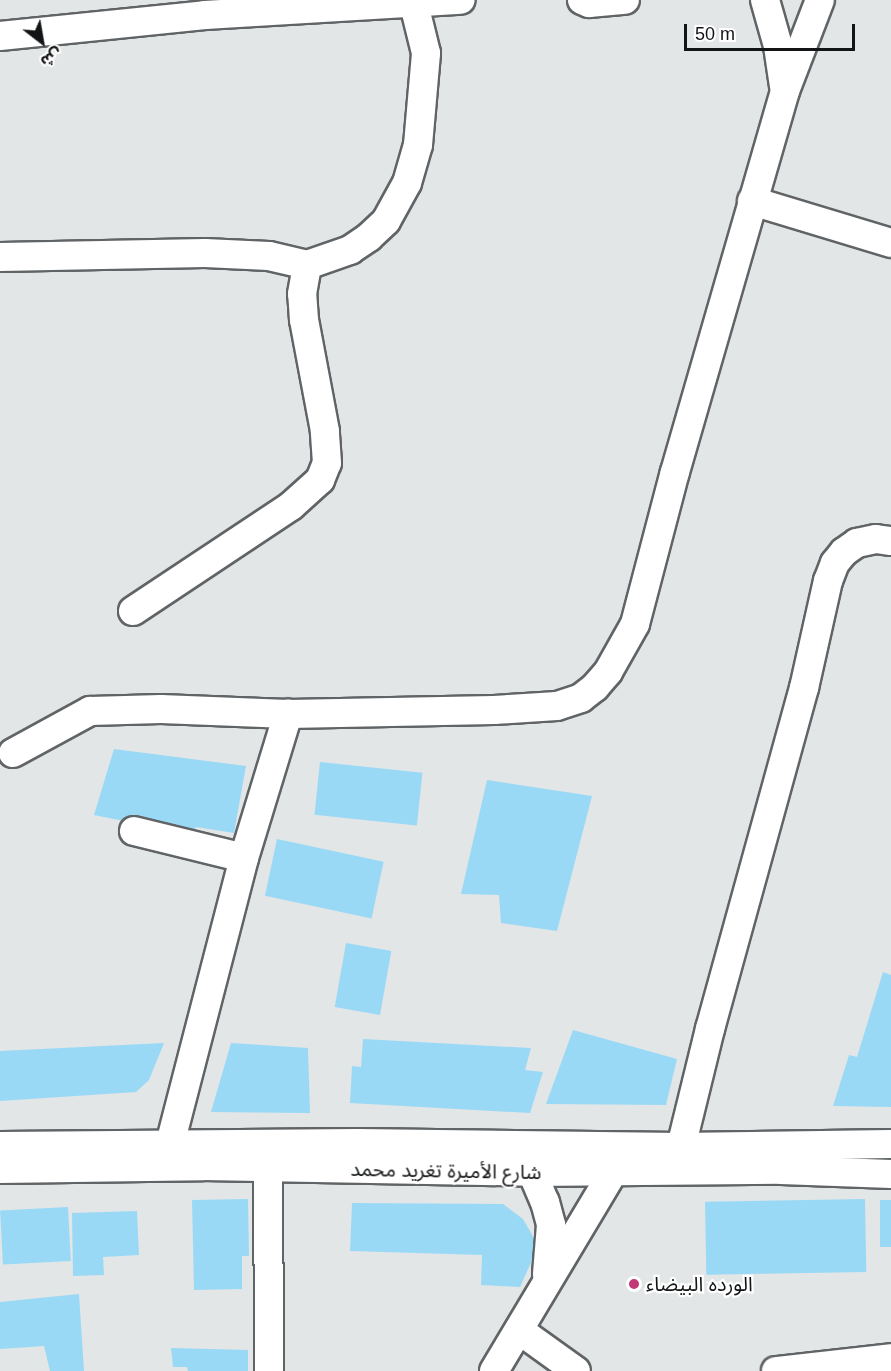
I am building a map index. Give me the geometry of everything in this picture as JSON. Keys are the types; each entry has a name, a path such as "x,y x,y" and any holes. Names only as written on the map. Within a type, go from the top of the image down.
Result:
{"street":[{"path":"0,36 115,12 460,0"},
{"path":"582,0 589,3 625,0"},
{"path":"765,0 778,46 785,91"},
{"path":"13,753 90,711 161,709 288,714 557,706 581,698 595,687 608,672 635,624 675,472 752,201 785,91 820,0"},
{"path":"0,257 205,253 269,256 307,265 350,250 386,221 407,183 418,145 426,52 413,1"},
{"path":"752,201 891,243"},
{"path":"133,611 291,506 320,480 327,463 325,431 304,320 302,294 307,265"},
{"path":"681,1147 710,1029 804,688 828,581 835,563 844,552 857,543 876,539 891,541"},
{"path":"170,1144 244,858 288,714"},
{"path":"134,831 244,858"},
{"name":"شارع الأميرة تغريد محمد","path":"0,1146 358,1143 681,1147 891,1144"},
{"path":"268,1167 269,1371"},
{"name":"شارع الأميرة تغريد محمد","path":"0,1169 268,1167 532,1173 781,1170 891,1174"},
{"path":"494,1371 613,1172"},
{"path":"532,1173 545,1202 552,1226 546,1286"},
{"path":"519,1330 576,1371"},
{"path":"776,1371 891,1358"}],"building":[{"path":"114,749 246,766 234,833 196,827 193,835 94,815"},
{"path":"320,762 422,773 417,825 314,815"},
{"path":"487,780 592,796 557,931 501,923 499,895 461,894"},
{"path":"277,839 384,862 372,918 265,896"},
{"path":"346,943 391,951 380,1015 335,1007"},
{"path":"883,972 891,975 891,1107 833,1106 849,1055 857,1057"},
{"path":"573,1030 677,1059 666,1105 546,1104"},
{"path":"363,1039 531,1048 525,1070 543,1072 530,1113 350,1103 352,1066 361,1067"},
{"path":"164,1043 149,1080 136,1092 0,1101 0,1051"},
{"path":"231,1043 308,1048 310,1113 211,1112"},
{"path":"248,1199 249,1256 242,1256 242,1289 194,1290 192,1200"},
{"path":"865,1199 866,1272 706,1275 705,1202"},
{"path":"880,1200 891,1200 891,1247 880,1247"},
{"path":"352,1203 503,1204 523,1219 534,1238 534,1256 520,1287 481,1285 482,1255 350,1251"},
{"path":"68,1207 71,1261 3,1264 0,1211"},
{"path":"137,1211 139,1255 103,1257 104,1275 73,1276 72,1213"},
{"path":"79,1294 84,1371 50,1371 44,1346 0,1349 0,1302"},
{"path":"171,1348 248,1350 248,1371 188,1371 187,1367 173,1367"}],"place":[{"name":"الورده البيضاء","path":"634,1284"}]}
